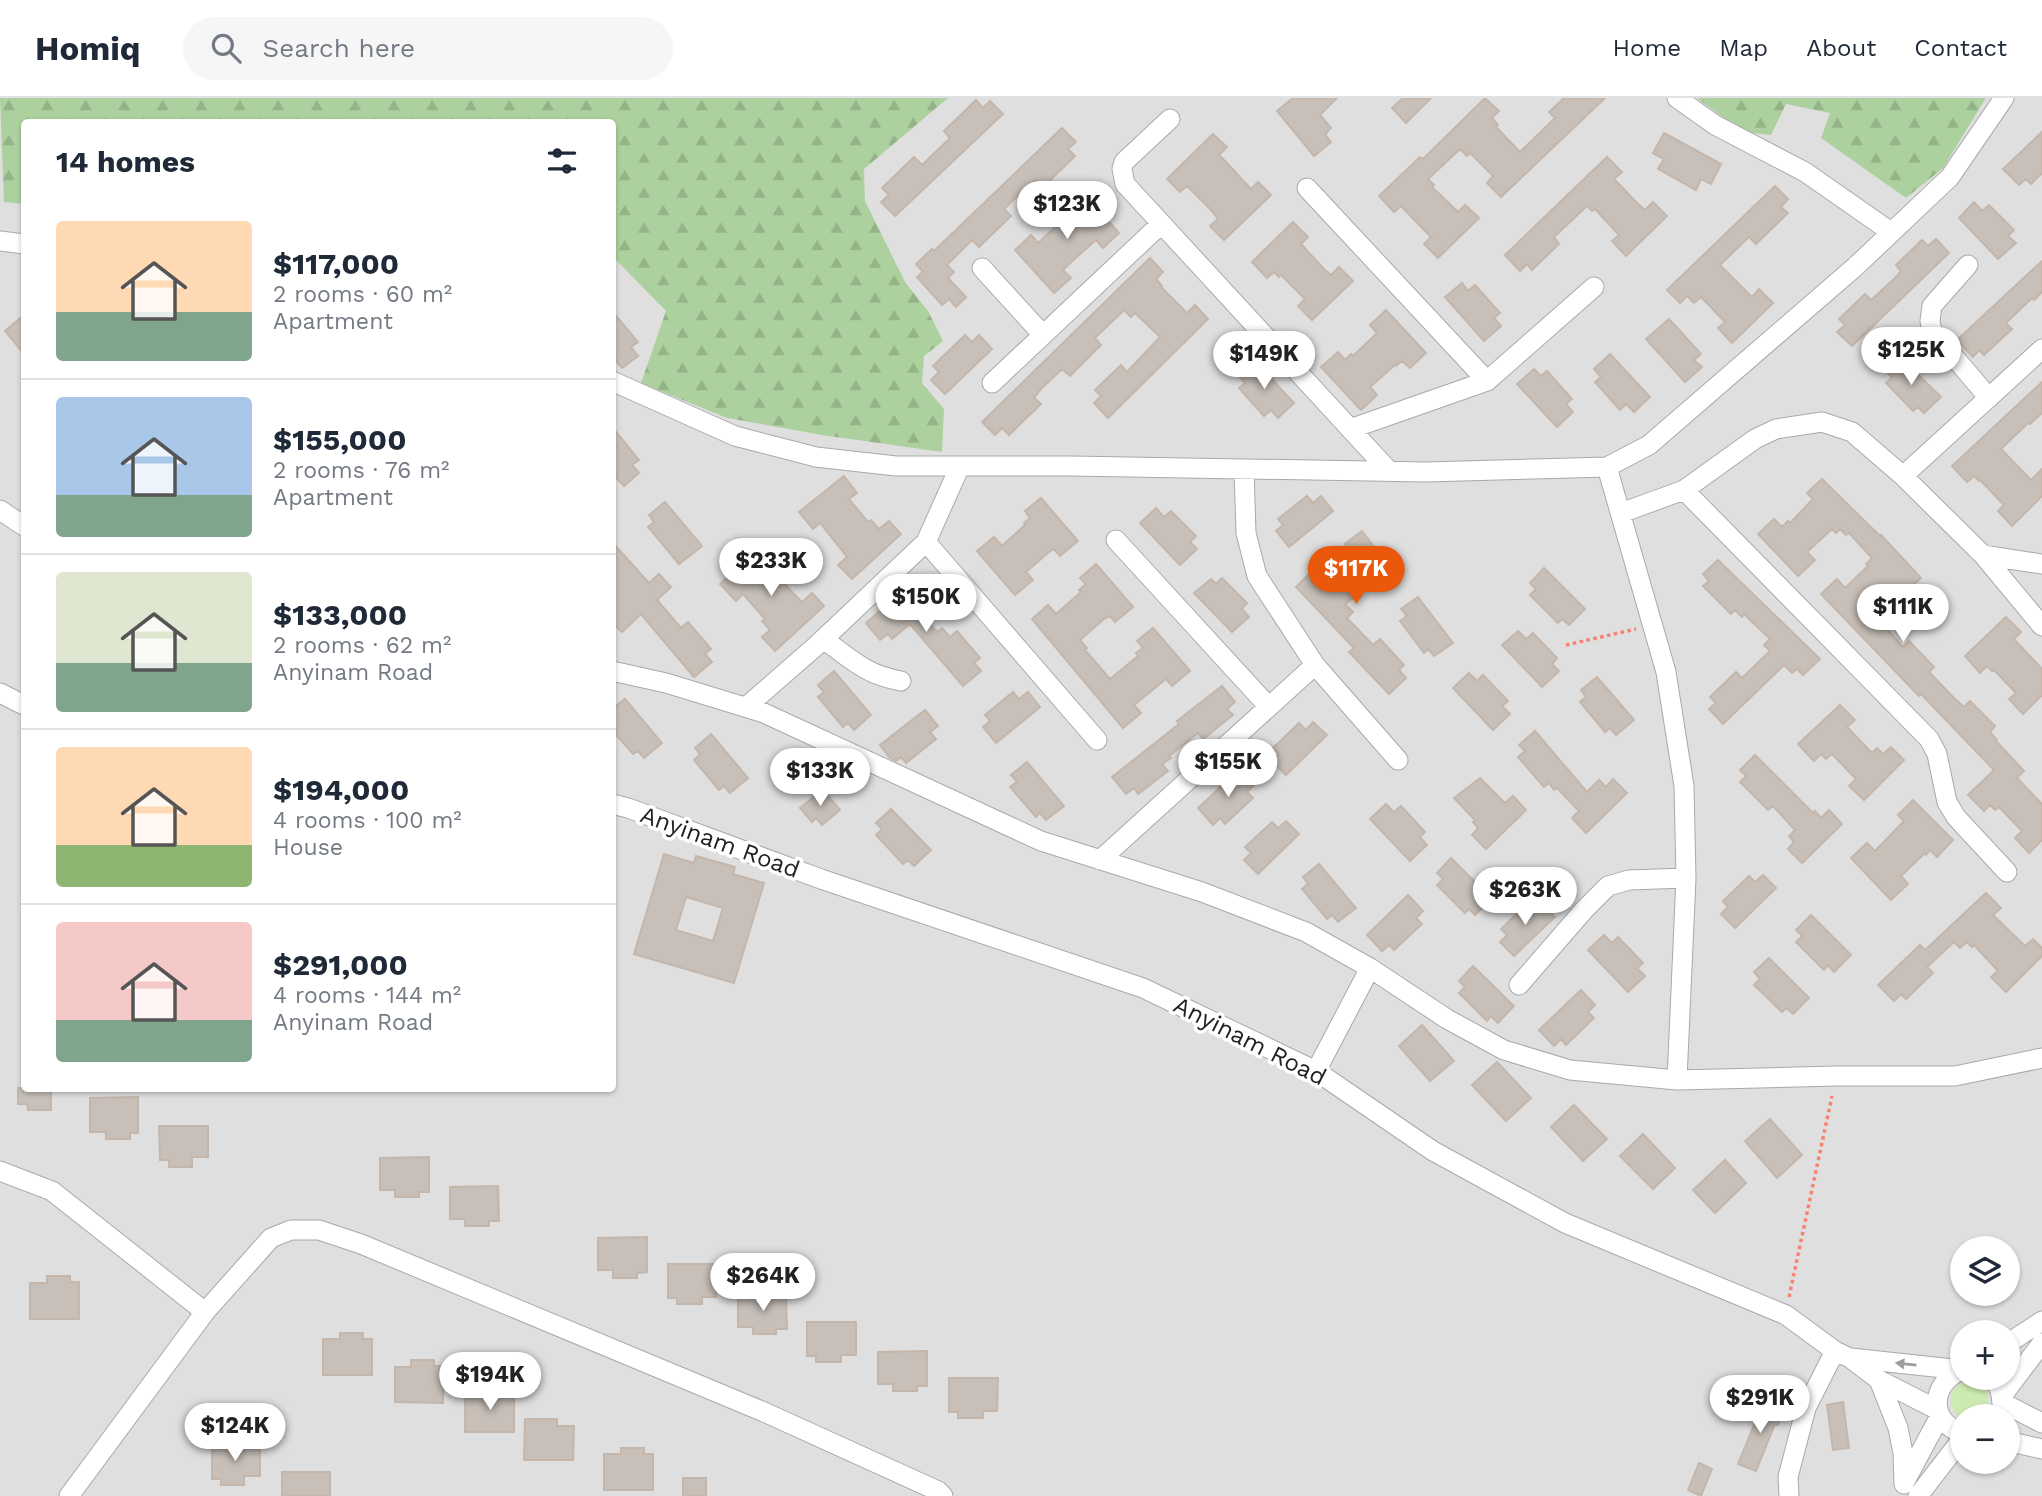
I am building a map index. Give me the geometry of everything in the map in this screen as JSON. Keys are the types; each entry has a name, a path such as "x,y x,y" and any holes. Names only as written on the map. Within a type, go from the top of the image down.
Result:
{"street":[{"path":"1677,98 1715,125 1805,172 1891,232"},
{"path":"616,383 735,436 816,457 896,466 1425,472 1607,467 1650,445 1855,267 1950,177 2004,98"},
{"path":"1170,119 1124,162 1122,169 1125,184 1389,471"},
{"path":"1307,188 1486,380"},
{"path":"992,383 1161,224"},
{"path":"0,241 21,244"},
{"path":"1968,265 1932,306 1930,321 1932,331 1989,398"},
{"path":"982,268 1044,335"},
{"path":"1350,429 1486,380 1594,286"},
{"path":"1902,476 2042,349"},
{"path":"1620,513 1684,490 1755,439 1776,429 1822,422 1852,432 1902,476 1983,555 2042,626"},
{"path":"746,708 824,639 926,542 960,466"},
{"path":"1607,467 1666,672 1684,786 1686,878 1677,1080"},
{"path":"1244,469 1246,533 1257,576 1315,665 1398,760"},
{"path":"1684,490 1929,739 1937,754 1947,802 1956,817 2007,872"},
{"path":"0,510 21,524"},
{"path":"1116,540 1269,707"},
{"path":"926,542 1097,740"},
{"path":"1983,555 2042,564"},
{"path":"824,639 867,671 882,678 901,681"},
{"path":"1100,860 1315,665"},
{"path":"616,672 764,713 1041,841 1202,892 1306,932 1370,968 1447,1019 1504,1050 1570,1070 1677,1080 1955,1076 2042,1058"},
{"path":"0,694 21,704"},
{"name":"Anyinam Road","path":"616,805 821,879 1143,988 1316,1071 1433,1152 1565,1223 1786,1315 1879,1380 1939,1413 1950,1426"},
{"path":"1519,985 1608,886 1629,880 1686,878"},
{"path":"1316,1071 1370,968"},
{"path":"0,1171 52,1191 205,1312"},
{"path":"69,1496 205,1312 271,1238 291,1230 319,1230 361,1244 764,1412 938,1491 943,1496"},
{"path":"2020,1335 2042,1321"},
{"path":"2002,1404 2042,1343"},
{"path":"1789,1496 1788,1477 1806,1408 1842,1355 1950,1368"},
{"path":"1907,1492 1939,1413 1938,1392 1950,1376"},
{"path":"1879,1380 1898,1428 1907,1492"},
{"path":"2020,1413 2042,1423"},
{"path":"2020,1444 2042,1449"},
{"path":"1907,1492 1950,1451"}],"path":[{"path":"1566,645 1653,625"},
{"path":"1786,1315 1836,1076"}],"shaded area":[{"path":"0,98 2042,98 2042,1496 0,1496"}],"green space":[{"path":"0,98 948,98 864,169 865,201 905,282 928,311 943,341 924,356 922,383 944,409 942,452 727,418 641,383 666,311 616,260 616,119 21,119 21,204 4,202"},
{"path":"1697,98 1986,98 1943,168 1906,198 1821,138 1830,113 1786,104 1771,135 1743,132"},
{"path":"1954,1390 1985,1390 1988,1404 1951,1404"}],"building":[{"path":"1293,98 1337,98 1320,115 1331,128 1325,134 1331,142 1314,156 1277,111"},
{"path":"1403,98 1431,98 1406,123 1392,108"},
{"path":"1485,98 1499,111 1492,118 1498,125 1496,127 1520,152 1555,118 1549,112 1564,98 1605,98 1501,197 1487,183 1493,176 1470,153 1467,156 1460,149 1428,179 1434,185 1432,187 1458,212 1465,205 1479,218 1438,258 1424,244 1431,237 1401,206 1394,212 1379,196 1420,157 1423,159"},
{"path":"976,100 983,108 990,101 1003,114 895,216 881,202 889,195 882,188 914,157 922,165 950,138 944,131"},
{"path":"1062,128 1076,142 1068,149 1075,156 1043,187 1036,180 1028,186 1004,209 1011,216 979,247 972,240 947,265 954,272 948,278 966,297 956,307 949,299 942,305 917,277 923,272 916,264 932,249 934,251"},
{"path":"2042,132 2042,173 2031,184 2026,179 2019,185 2003,169"},
{"path":"1664,133 1721,164 1711,184 1701,179 1696,190 1658,169 1664,159 1653,153"},
{"path":"1213,134 1227,147 1219,155 1251,189 1258,182 1271,195 1224,240 1210,226 1218,219 1212,211 1187,186 1180,192 1167,179"},
{"path":"1607,157 1622,172 1614,179 1638,204 1645,210 1653,202 1667,216 1626,256 1612,241 1619,235 1595,209 1592,211 1587,206 1554,237 1559,244 1532,270 1527,264 1520,271 1505,255"},
{"path":"1775,186 1788,199 1781,207 1788,213 1756,244 1749,237 1720,265 1752,297 1759,289 1773,303 1732,343 1718,328 1725,322 1701,297 1694,303 1687,296 1680,303 1667,290"},
{"path":"1080,190 1119,233 1103,248 1096,240 1069,264 1063,270 1071,278 1054,293 1015,250 1031,235 1038,243 1070,213 1063,205"},
{"path":"1974,202 1982,211 1989,205 2014,230 2008,236 2016,243 1998,259 1959,218"},
{"path":"1293,222 1308,237 1301,244 1324,269 1331,275 1339,267 1353,281 1312,320 1298,306 1305,299 1281,275 1279,277 1274,272 1267,278 1252,262"},
{"path":"1936,239 1949,253 1852,346 1837,332 1845,325 1839,319 1865,294 1871,300 1895,278 1901,271 1896,265 1922,240 1928,246"},
{"path":"1150,258 1163,272 1156,279 1161,287 1187,313 1195,305 1208,319 1108,418 1094,403 1101,396 1095,390 1121,365 1127,372 1160,337 1135,313 1131,317 1124,310 1095,338 1101,345 1070,376 1062,369 1034,398 1041,404 1009,435 1002,428 995,435 982,422"},
{"path":"2042,261 2042,292 2006,323 2012,329 1984,355 1979,350 1973,357 1957,340"},
{"path":"1462,283 1468,291 1475,285 1500,313 1494,318 1501,326 1484,341 1445,297"},
{"path":"1386,310 1426,353 1410,368 1402,361 1395,365 1370,387 1377,395 1361,410 1321,367 1338,352 1345,360 1351,354 1353,356 1377,333 1370,325"},
{"path":"616,316 638,342 631,347 638,356 622,368 616,361"},
{"path":"21,318 21,350 5,331"},
{"path":"1669,319 1701,354 1694,360 1702,367 1685,382 1646,339"},
{"path":"965,335 972,342 979,335 992,349 945,394 931,380 939,372 933,366"},
{"path":"1610,354 1650,397 1634,412 1626,404 1620,410 1595,382 1601,377 1594,369"},
{"path":"1900,357 1941,397 1924,413 1918,407 1913,411 1886,383 1892,377 1885,371"},
{"path":"1254,360 1294,403 1278,418 1271,410 1264,416 1239,388 1245,383 1238,375"},
{"path":"1534,369 1541,376 1547,371 1572,399 1566,404 1573,412 1557,427 1517,384"},
{"path":"2042,382 2042,413 2001,449 2031,480 2042,469 2042,496 2012,526 1998,511 2004,505 1980,480 1974,476 1967,482 1952,466"},
{"path":"616,432 639,460 632,465 639,473 624,486 616,477"},
{"path":"844,476 857,493 849,499 868,522 871,520 879,529 889,521 901,534 852,579 838,565 847,557 820,523 813,529 799,512"},
{"path":"1822,479 1881,535 1921,578 1904,593 1897,585 1871,612 1903,647 1909,641 1934,667 1929,672 1955,699 1964,707 1970,701 1995,726 1990,732 2024,771 2017,778 2042,804 2042,840 2029,853 2015,838 2022,831 1999,807 1995,810 1990,805 1984,811 1968,795 1994,770 1821,594 1837,579 1845,588 1868,566 1866,564 1872,558 1849,533 1846,535 1840,529 1836,533 1832,529 1807,552 1815,560 1798,576 1758,534 1774,519 1782,527 1788,521 1790,523 1813,499 1807,493"},
{"path":"1307,496 1313,503 1321,496 1333,511 1289,547 1276,531 1283,525 1278,519"},
{"path":"1041,498 1078,541 1060,556 1054,549 1049,552 1026,572 1033,580 1015,595 977,551 994,537 1002,546 1025,525 1030,518 1025,511"},
{"path":"665,502 702,546 679,564 648,527 654,522 649,515"},
{"path":"1156,508 1164,517 1171,511 1196,536 1190,542 1197,549 1180,565 1140,523"},
{"path":"1362,531 1397,577 1378,591 1372,584 1345,604 1353,612 1347,618 1373,645 1380,639 1404,665 1399,670 1406,678 1389,694 1349,652 1354,648 1296,587 1312,571 1320,580 1350,551 1345,544"},
{"path":"763,545 777,561 770,568 802,602 812,593 824,606 775,651 762,637 770,630 762,621 765,619 743,594 736,601 720,584"},
{"path":"616,546 649,583 659,574 671,587 657,600 681,628 688,622 711,649 705,654 712,662 694,677 641,614 622,632 616,626"},
{"path":"1718,560 1820,659 1803,675 1797,669 1792,673 1784,665 1723,724 1709,709 1716,703 1710,697 1736,672 1742,678 1770,651 1764,645 1770,639 1744,614 1742,617 1735,610 1731,614 1703,586 1709,581 1703,574"},
{"path":"1096,564 1133,607 1115,622 1110,616 1104,619 1080,640 1087,648 1085,650 1110,679 1138,656 1136,653 1143,648 1137,641 1153,628 1190,671 1172,686 1166,679 1134,705 1141,713 1123,728 1032,619 1048,605 1056,614 1081,592 1079,590 1086,584 1080,578"},
{"path":"1544,568 1585,609 1569,625 1562,619 1558,623 1530,595 1536,589 1530,583"},
{"path":"1222,578 1247,603 1242,609 1249,617 1232,632 1194,593 1211,579 1216,584"},
{"path":"909,585 923,601 916,608 937,632 942,628 950,637 957,631 980,658 974,663 981,671 963,686 910,624 892,639 888,634 880,640 866,623"},
{"path":"1418,597 1453,643 1434,656 1428,649 1424,653 1400,621 1407,616 1401,609"},
{"path":"2006,617 2021,632 2014,639 2042,669 2042,695 2023,714 2009,699 2016,693 1994,670 1987,666 1980,673 1965,656"},
{"path":"1518,631 1526,639 1533,633 1557,658 1552,664 1559,671 1542,687 1502,645"},
{"path":"834,671 871,715 854,730 848,723 843,727 818,697 824,692 818,685"},
{"path":"1469,673 1477,681 1483,675 1508,701 1502,706 1510,714 1493,730 1453,688"},
{"path":"1597,677 1634,720 1616,735 1610,728 1605,732 1580,702 1586,697 1581,690"},
{"path":"1222,686 1235,702 1227,709 1233,715 1203,739 1198,733 1169,756 1171,758 1162,764 1168,771 1138,794 1134,788 1126,794 1112,777"},
{"path":"1013,692 1019,699 1028,692 1040,707 996,743 983,727 990,721 985,715"},
{"path":"625,699 662,743 644,758 638,751 633,754 616,735 616,706"},
{"path":"1840,705 1855,720 1847,727 1872,753 1877,748 1883,754 1891,747 1904,760 1864,800 1849,786 1856,779 1832,754 1826,759 1821,754 1814,761 1798,744"},
{"path":"925,710 938,726 930,732 936,739 906,763 901,757 896,761 889,757 880,745"},
{"path":"1313,722 1327,735 1286,775 1272,761 1279,754 1273,748 1299,723 1306,730"},
{"path":"1535,731 1587,792 1599,780 1606,787 1613,779 1627,793 1586,833 1572,818 1579,811 1557,788 1554,790 1549,783 1544,787 1518,757 1525,751 1519,745"},
{"path":"711,734 748,778 730,793 724,786 719,790 694,760 700,754 695,748"},
{"path":"1755,755 1813,813 1815,811 1821,818 1829,810 1842,824 1802,863 1788,849 1794,842 1789,836 1795,830 1773,806 1768,810 1740,782 1746,776 1740,770"},
{"path":"1027,762 1064,806 1046,820 1040,813 1036,817 1010,787 1017,782 1011,775"},
{"path":"1240,769 1254,785 1247,792 1253,798 1225,824 1220,818 1213,825 1198,808"},
{"path":"1480,778 1505,803 1513,796 1526,810 1486,849 1472,835 1478,828 1473,822 1475,820 1454,798"},
{"path":"823,790 840,810 822,825 816,818 812,822 800,808"},
{"path":"1913,800 1953,840 1937,857 1930,850 1926,855 1925,853 1901,876 1908,884 1891,900 1851,858 1867,843 1875,851 1904,821 1898,815"},
{"path":"1386,804 1394,812 1401,806 1425,832 1420,837 1427,845 1410,861 1370,819"},
{"path":"891,809 931,850 914,866 908,860 903,864 876,835 882,829 876,823"},
{"path":"1286,821 1299,834 1258,874 1244,860 1251,853 1245,847 1272,822 1278,828"},
{"path":"664,854 694,863 696,856 735,867 733,874 764,883 734,983 634,954","holes":["686,897 723,908 713,941 676,930"]},
{"path":"1451,858 1492,899 1475,915 1469,909 1465,913 1437,885 1443,879 1437,873"},
{"path":"1319,864 1356,908 1338,922 1332,915 1327,919 1302,889 1308,884 1303,877"},
{"path":"1763,875 1776,888 1735,928 1721,914 1728,907 1723,901 1749,876 1755,882"},
{"path":"1986,893 2001,908 1993,915 2025,946 2033,939 2042,948 2042,956 2006,992 1991,977 1998,971 1974,945 1972,947 1967,942 1960,948 1954,942 1927,967 1933,973 1906,999 1901,994 1894,1001 1878,985 1920,945 1925,950"},
{"path":"1408,895 1423,911 1416,918 1422,924 1394,950 1389,945 1382,951 1367,935"},
{"path":"1541,903 1555,917 1514,956 1500,942 1507,935 1501,929 1527,904 1534,910"},
{"path":"1811,915 1851,955 1834,972 1828,965 1824,970 1796,942 1802,936 1796,930"},
{"path":"1604,935 1612,943 1618,937 1643,963 1637,968 1645,976 1628,992 1588,950"},
{"path":"1769,958 1809,998 1793,1014 1786,1008 1782,1012 1754,985 1760,979 1754,972"},
{"path":"1473,966 1514,1006 1498,1023 1491,1016 1487,1021 1459,993 1465,987 1459,981"},
{"path":"1581,990 1595,1005 1588,1012 1594,1018 1566,1045 1561,1039 1554,1046 1539,1030"},
{"path":"1422,1025 1454,1061 1430,1081 1399,1046"},
{"path":"1497,1062 1531,1098 1506,1121 1472,1085"},
{"path":"18,1088 21,1088 21,1092 51,1092 51,1110 28,1110 27,1104 18,1104"},
{"path":"138,1097 138,1133 130,1133 130,1139 106,1139 106,1132 90,1132 90,1098"},
{"path":"1574,1105 1607,1139 1583,1161 1551,1127"},
{"path":"1770,1119 1802,1155 1777,1178 1745,1141"},
{"path":"159,1126 208,1126 208,1157 192,1157 192,1167 169,1167 169,1160 160,1160"},
{"path":"1643,1134 1675,1168 1653,1189 1620,1156"},
{"path":"429,1157 429,1192 419,1192 419,1197 395,1197 395,1190 380,1190 380,1158"},
{"path":"1725,1160 1746,1183 1715,1213 1693,1190"},
{"path":"498,1186 499,1221 489,1221 489,1226 465,1226 465,1219 450,1219 450,1187"},
{"path":"647,1237 647,1272 637,1273 637,1278 613,1278 613,1270 598,1270 598,1238"},
{"path":"668,1264 716,1264 716,1297 702,1297 702,1304 677,1304 677,1298 668,1298"},
{"path":"47,1276 70,1276 70,1282 79,1282 79,1319 30,1319 30,1283 47,1283"},
{"path":"786,1294 787,1329 776,1329 776,1334 753,1334 753,1327 738,1327 738,1295"},
{"path":"807,1322 856,1322 856,1355 841,1355 841,1362 816,1362 816,1356 807,1356"},
{"path":"340,1333 363,1333 363,1339 372,1339 372,1375 323,1375 323,1339 340,1339"},
{"path":"927,1351 927,1386 917,1386 917,1391 893,1391 893,1384 878,1384 878,1352"},
{"path":"411,1360 434,1360 434,1366 444,1366 443,1403 395,1402 395,1367 411,1367"},
{"path":"949,1378 998,1378 997,1411 983,1411 983,1418 958,1418 958,1412 949,1412"},
{"path":"481,1389 504,1390 504,1396 514,1396 514,1432 465,1432 465,1396 481,1396"},
{"path":"1756,1401 1783,1411 1756,1471 1738,1464 1757,1418 1751,1416"},
{"path":"1843,1402 1849,1448 1833,1450 1827,1405"},
{"path":"525,1419 557,1419 557,1426 574,1426 573,1460 524,1460"},
{"path":"260,1444 260,1476 244,1476 244,1485 221,1485 221,1479 212,1479 212,1445"},
{"path":"621,1448 644,1448 644,1454 653,1454 653,1490 604,1490 604,1454 621,1454"},
{"path":"1699,1463 1712,1469 1701,1496 1688,1490"},
{"path":"282,1472 330,1472 330,1496 282,1496"},
{"path":"683,1478 706,1478 706,1496 683,1496"}]}
